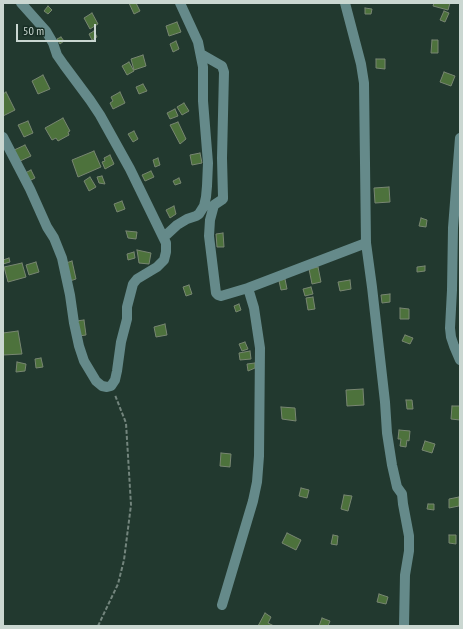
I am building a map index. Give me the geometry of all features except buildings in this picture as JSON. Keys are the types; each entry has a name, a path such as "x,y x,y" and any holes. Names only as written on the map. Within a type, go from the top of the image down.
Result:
{"street":[{"path":"3,137 54,238 62,258 74,323 84,361 96,381 102,386 111,386 115,380 117,371 121,342 127,319 133,284 137,279 157,267 164,260 167,248 164,237 130,169 100,115 57,55 53,43 46,31 21,3"},
{"path":"164,237 177,225 199,214 204,206 206,197 208,163 203,67 198,42 180,3"},
{"path":"346,3 361,64 364,83 366,243 385,402 387,433 397,487 402,494 409,536 410,551 405,575 404,626"},
{"path":"201,54 222,66 224,72 222,158 223,199 214,205 209,230 216,293 221,296 248,288 366,243"},
{"path":"460,138 453,228 450,328 451,337 460,360"},
{"path":"222,605 253,501 260,456 260,348 254,308 248,288"}],"path":[{"path":"98,626 118,584 124,560 131,505 126,423 111,386"}]}
